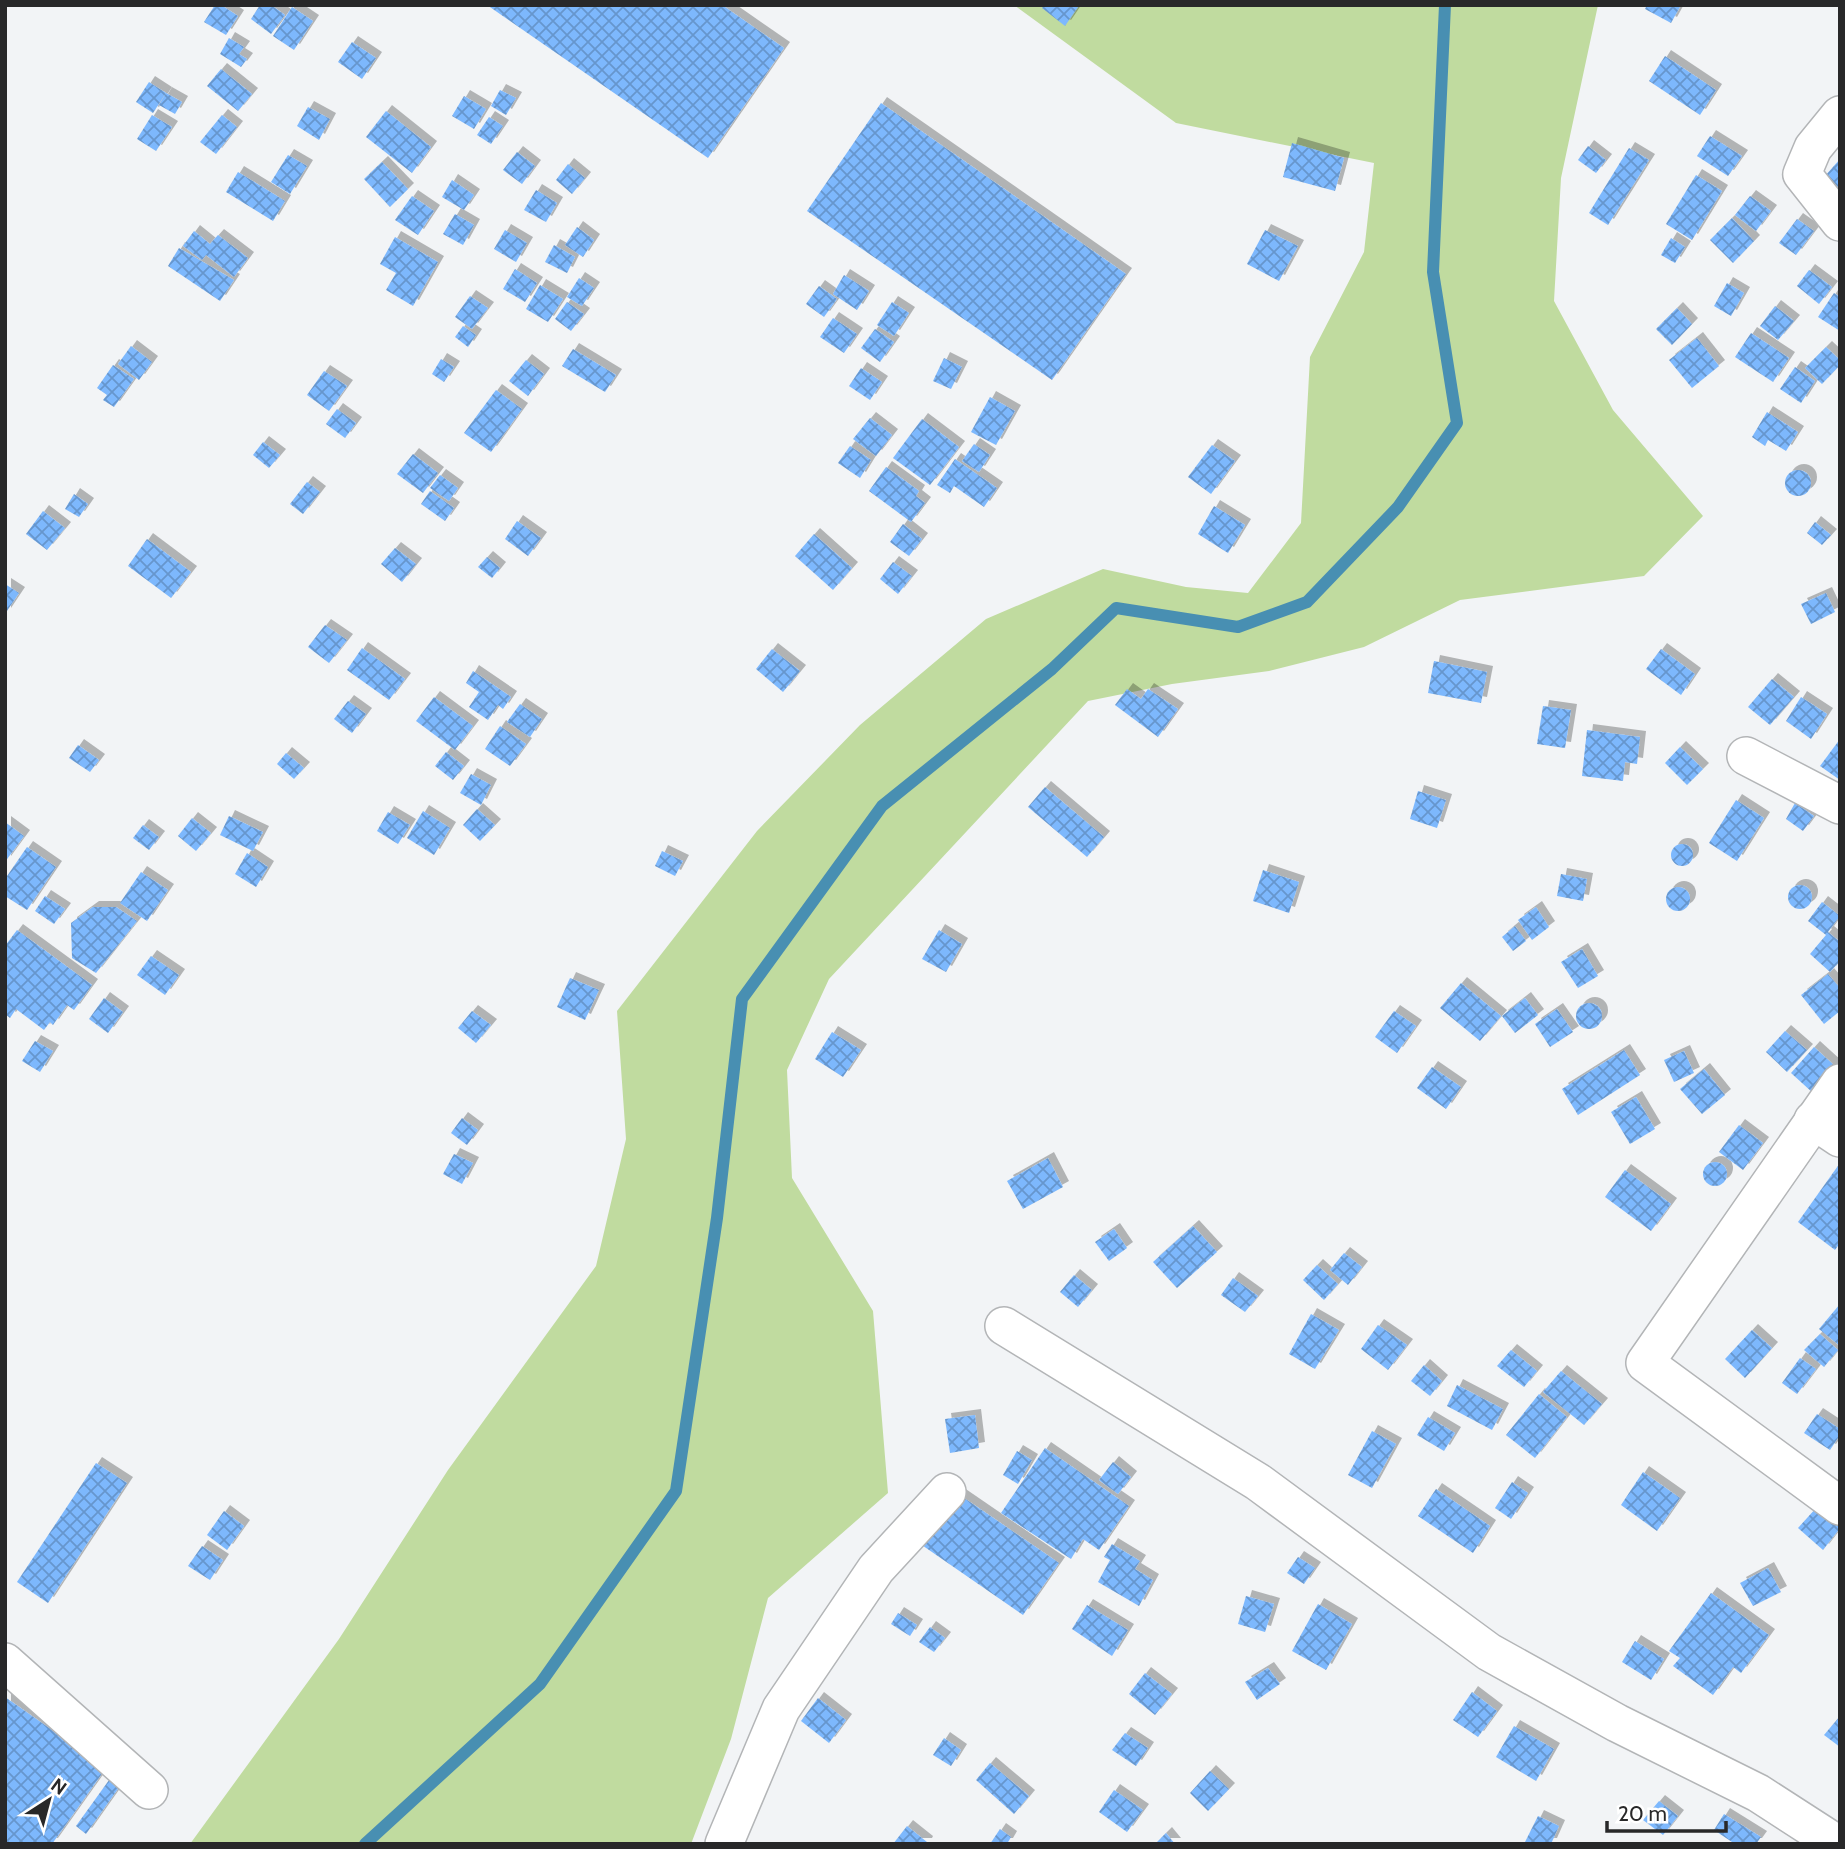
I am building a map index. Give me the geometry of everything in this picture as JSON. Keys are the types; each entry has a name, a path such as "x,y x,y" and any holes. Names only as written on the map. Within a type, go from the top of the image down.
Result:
{"street":[{"path":"1840,116 1813,148 1802,174 1840,222"},
{"path":"1746,756 1840,805"},
{"path":"1840,1083 1826,1129 1645,1363 1840,1506"},
{"path":"1004,1326 1258,1482 1489,1652 1617,1723 1758,1793 1837,1844"},
{"path":"724,1844 781,1709 876,1569 947,1492"},
{"path":"5,1662 149,1790"}],"green space":[{"path":"1014,5 1598,5 1561,178 1554,301 1613,410 1703,516 1644,576 1460,600 1364,647 1269,671 1172,684 1088,701 829,979 787,1070 792,1178 873,1311 888,1493 768,1598 731,1739 691,1844 190,1844 339,1639 448,1470 596,1266 626,1139 617,1011 757,831 860,725 986,619 1103,569 1186,587 1248,593 1301,523 1310,357 1364,252 1374,163 1176,123"}],"building":[{"path":"215,5 221,5 238,16 226,35 204,22"},
{"path":"260,5 271,5 285,15 271,34 251,19"},
{"path":"487,5 722,5 784,48 708,158"},
{"path":"1045,5 1078,7 1065,26 1042,8"},
{"path":"1647,5 1681,5 1671,23 1645,9"},
{"path":"292,7 313,21 294,50 273,36"},
{"path":"229,38 244,47 239,54 247,59 241,67 220,54"},
{"path":"352,42 376,58 362,79 338,62"},
{"path":"1665,56 1716,90 1700,115 1649,81"},
{"path":"221,69 252,94 238,111 207,86"},
{"path":"149,82 166,93 153,113 136,102"},
{"path":"500,90 516,98 506,115 491,106"},
{"path":"166,93 182,102 175,114 159,105"},
{"path":"464,96 486,109 474,129 452,116"},
{"path":"881,103 1126,274 1052,380 807,211"},
{"path":"308,107 330,119 319,140 297,126"},
{"path":"386,111 431,147 412,173 366,137"},
{"path":"152,115 172,127 156,151 137,139"},
{"path":"222,115 237,127 216,154 200,142"},
{"path":"489,117 503,126 491,144 477,135"},
{"path":"1710,136 1742,156 1728,176 1697,156"},
{"path":"1292,143 1344,158 1335,191 1283,177"},
{"path":"1588,146 1606,160 1596,173 1578,160"},
{"path":"1629,148 1649,160 1608,225 1589,213"},
{"path":"517,152 535,166 522,184 503,170"},
{"path":"288,155 307,166 290,194 271,182"},
{"path":"1840,159 1840,189 1825,176"},
{"path":"382,162 408,189 390,207 364,179"},
{"path":"568,164 585,178 572,194 556,180"},
{"path":"238,172 285,201 273,221 226,192"},
{"path":"1696,175 1722,191 1692,240 1666,224"},
{"path":"452,180 474,195 464,210 442,197"},
{"path":"536,190 557,203 546,222 524,210"},
{"path":"412,196 434,211 418,235 395,220"},
{"path":"1750,196 1771,211 1756,231 1735,215"},
{"path":"455,214 474,225 463,245 443,234"},
{"path":"1732,218 1754,241 1733,263 1710,240"},
{"path":"1797,219 1814,231 1796,255 1779,243"},
{"path":"577,227 594,240 583,257 565,245"},
{"path":"505,230 527,243 516,262 494,249"},
{"path":"1265,230 1298,246 1279,281 1247,264"},
{"path":"194,231 210,244 218,235 248,258 234,277 206,255 202,260 183,246"},
{"path":"395,237 438,262 413,306 386,290 396,273 380,264"},
{"path":"1671,238 1685,247 1675,263 1661,255"},
{"path":"554,245 575,257 567,273 545,262"},
{"path":"179,248 234,280 220,301 168,266"},
{"path":"515,269 537,283 525,302 503,289"},
{"path":"1809,270 1832,287 1819,304 1797,286"},
{"path":"844,275 869,291 857,310 833,294"},
{"path":"579,278 594,288 582,306 567,297"},
{"path":"1727,283 1744,293 1731,316 1714,306"},
{"path":"540,285 563,299 548,322 526,309"},
{"path":"819,286 837,299 824,317 806,304"},
{"path":"1834,293 1840,297 1840,331 1818,317"},
{"path":"470,296 488,308 472,329 455,317"},
{"path":"567,302 584,314 571,331 555,319"},
{"path":"892,302 909,313 894,336 877,325"},
{"path":"1775,306 1794,321 1778,340 1760,326"},
{"path":"1677,308 1692,324 1672,345 1656,329"},
{"path":"833,318 857,334 844,353 820,337"},
{"path":"463,326 476,335 468,347 455,337"},
{"path":"875,329 894,342 880,362 861,348"},
{"path":"1751,333 1789,358 1773,382 1735,357"},
{"path":"1697,338 1719,366 1692,388 1669,360"},
{"path":"131,346 152,362 139,380 118,364"},
{"path":"1826,347 1840,360 1840,365 1822,384 1805,368"},
{"path":"573,349 616,375 605,392 562,366"},
{"path":"944,358 962,367 951,389 933,381"},
{"path":"441,359 454,367 444,382 432,374"},
{"path":"526,360 544,374 528,396 509,381"},
{"path":"113,365 134,379 114,407 103,400 107,395 97,388"},
{"path":"1795,367 1815,381 1801,403 1780,389"},
{"path":"861,368 882,382 870,400 849,386"},
{"path":"324,371 347,386 329,411 307,395"},
{"path":"496,390 522,409 491,452 464,433"},
{"path":"990,397 1015,411 996,445 971,432"},
{"path":"337,409 356,423 345,438 326,424"},
{"path":"1767,412 1798,432 1786,451 1768,440 1765,446 1752,437"},
{"path":"870,418 892,435 876,456 853,439"},
{"path":"922,419 959,447 930,485 893,458"},
{"path":"263,442 280,455 269,468 253,455"},
{"path":"974,444 990,455 979,472 962,461"},
{"path":"1212,445 1235,461 1211,494 1188,477"},
{"path":"850,446 871,460 860,478 838,463"},
{"path":"413,454 438,473 423,493 397,474"},
{"path":"955,459 997,488 984,507 954,486 950,493 937,485"},
{"path":"886,467 919,491 916,496 925,503 911,522 869,491"},
{"path":"1798,470 1807,474 1811,483 1807,492 1798,496 1789,492 1785,483 1789,474"},
{"path":"440,475 458,488 449,501 430,488"},
{"path":"307,482 320,492 303,514 290,504"},
{"path":"430,491 454,508 445,521 421,504"},
{"path":"74,494 88,504 79,517 65,509"},
{"path":"1214,506 1245,525 1228,553 1198,534"},
{"path":"43,511 65,528 47,550 26,534"},
{"path":"517,521 541,538 528,556 505,539"},
{"path":"1815,522 1831,535 1822,545 1807,533"},
{"path":"903,524 922,539 909,556 890,542"},
{"path":"814,534 852,568 833,590 795,556"},
{"path":"147,539 191,572 171,598 128,566"},
{"path":"395,548 416,564 402,582 381,564"},
{"path":"487,557 500,568 492,578 478,567"},
{"path":"893,562 912,576 898,594 880,579"},
{"path":"5,584 19,593 5,614"},
{"path":"1826,593 1835,612 1811,624 1801,604"},
{"path":"325,625 347,640 329,663 308,647"},
{"path":"362,648 405,679 389,700 347,670"},
{"path":"772,649 800,671 783,692 756,669"},
{"path":"1661,649 1695,674 1681,695 1646,669"},
{"path":"1434,661 1487,672 1481,703 1428,693"},
{"path":"473,671 511,697 503,709 498,705 488,720 469,707 479,692 466,683"},
{"path":"1772,679 1794,697 1770,725 1748,707"},
{"path":"1127,689 1141,699 1148,689 1178,709 1158,737 1115,705"},
{"path":"434,697 473,726 455,750 416,721"},
{"path":"1801,697 1827,714 1811,739 1786,721"},
{"path":"348,701 366,714 352,733 334,719"},
{"path":"520,704 542,719 530,737 507,722"},
{"path":"1543,706 1571,710 1565,748 1537,744"},
{"path":"500,726 526,744 510,766 485,749"},
{"path":"1587,730 1640,737 1637,764 1625,762 1623,781 1582,776"},
{"path":"1840,739 1840,780 1820,766"},
{"path":"78,745 99,760 90,772 69,758"},
{"path":"1680,747 1703,769 1687,785 1665,763"},
{"path":"446,752 464,766 453,780 435,766"},
{"path":"286,753 304,768 294,779 277,764"},
{"path":"471,774 491,785 481,805 460,793"},
{"path":"1045,787 1104,837 1087,857 1028,807"},
{"path":"1418,791 1446,800 1437,828 1410,819"},
{"path":"1736,800 1764,818 1737,861 1709,843"},
{"path":"1795,803 1814,816 1803,831 1786,819"},
{"path":"477,809 495,825 480,841 463,825"},
{"path":"423,811 450,828 434,855 407,838"},
{"path":"388,812 410,825 398,844 377,831"},
{"path":"229,816 263,832 253,851 220,835"},
{"path":"192,818 211,833 196,851 178,836"},
{"path":"5,822 24,836 5,862"},
{"path":"143,825 159,837 149,850 133,838"},
{"path":"1682,844 1690,847 1693,855 1690,863 1682,866 1674,863 1671,855 1674,847"},
{"path":"27,847 56,867 27,910 5,896 5,879"},
{"path":"662,851 683,861 675,876 655,866"},
{"path":"247,853 268,867 256,887 235,874"},
{"path":"1263,870 1299,882 1289,913 1253,901"},
{"path":"141,872 168,890 147,921 120,903"},
{"path":"1561,874 1587,879 1583,901 1557,896"},
{"path":"1800,885 1809,888 1812,897 1809,906 1800,909 1791,906 1788,897 1791,888"},
{"path":"1678,887 1687,890 1690,899 1687,908 1678,911 1669,908 1666,899 1669,890"},
{"path":"45,896 65,909 54,924 35,911"},
{"path":"1822,902 1840,916 1828,932 1840,942 1840,961 1830,972 1810,954 1826,935 1808,921"},
{"path":"93,907 116,907 137,921 96,973 72,958 71,923"},
{"path":"1536,907 1549,927 1532,940 1518,920"},
{"path":"1515,926 1526,941 1513,951 1502,937"},
{"path":"17,930 92,985 74,1010 67,1005 53,1025 50,1022 44,1030 16,1009 10,1018 5,1014 5,946"},
{"path":"939,930 962,944 946,972 922,959"},
{"path":"1582,949 1598,976 1578,988 1561,962"},
{"path":"151,956 179,975 165,995 137,975"},
{"path":"1828,974 1840,988 1840,1011 1824,1024 1801,995"},
{"path":"570,978 599,990 585,1020 557,1007"},
{"path":"1461,983 1501,1016 1480,1041 1440,1008"},
{"path":"104,998 123,1012 108,1033 89,1019"},
{"path":"1525,998 1538,1015 1515,1033 1502,1016"},
{"path":"1589,1003 1598,1007 1602,1016 1598,1025 1589,1029 1580,1025 1576,1016 1580,1007"},
{"path":"1557,1009 1573,1032 1550,1047 1535,1024"},
{"path":"472,1011 491,1025 476,1043 458,1028"},
{"path":"1394,1011 1416,1026 1397,1053 1375,1037"},
{"path":"1785,1031 1807,1050 1787,1072 1766,1052"},
{"path":"832,1032 861,1050 843,1077 815,1059"},
{"path":"35,1041 53,1051 40,1072 22,1061"},
{"path":"1814,1047 1836,1067 1813,1093 1791,1073"},
{"path":"1624,1050 1640,1075 1578,1115 1562,1089"},
{"path":"1684,1051 1694,1073 1674,1082 1664,1060"},
{"path":"1432,1067 1461,1087 1446,1109 1417,1088"},
{"path":"1704,1069 1725,1095 1702,1114 1680,1089"},
{"path":"1636,1097 1655,1129 1630,1144 1611,1112"},
{"path":"462,1118 478,1130 467,1145 451,1133"},
{"path":"1739,1125 1763,1143 1743,1170 1719,1152"},
{"path":"454,1154 473,1163 462,1184 443,1174"},
{"path":"1048,1158 1063,1187 1023,1209 1007,1181"},
{"path":"1715,1162 1724,1165 1727,1174 1724,1183 1715,1186 1706,1183 1703,1174 1706,1165"},
{"path":"1840,1163 1840,1243 1835,1250 1798,1222"},
{"path":"1625,1170 1671,1204 1651,1231 1605,1197"},
{"path":"1193,1226 1217,1252 1177,1288 1153,1262"},
{"path":"1114,1229 1127,1248 1109,1261 1095,1242"},
{"path":"1344,1253 1362,1267 1348,1285 1330,1270"},
{"path":"1317,1265 1338,1284 1324,1300 1303,1280"},
{"path":"1074,1275 1092,1290 1078,1307 1060,1292"},
{"path":"1233,1278 1258,1296 1245,1312 1221,1295"},
{"path":"1840,1304 1840,1346 1819,1329"},
{"path":"1311,1314 1339,1330 1315,1369 1289,1354"},
{"path":"1378,1325 1407,1345 1388,1370 1361,1349"},
{"path":"1752,1330 1772,1348 1745,1378 1725,1359"},
{"path":"1820,1334 1838,1350 1824,1367 1804,1350"},
{"path":"1511,1350 1537,1371 1524,1387 1497,1366"},
{"path":"1800,1358 1816,1369 1797,1394 1782,1383"},
{"path":"1424,1365 1442,1381 1430,1396 1411,1381"},
{"path":"1561,1371 1602,1404 1584,1425 1543,1392"},
{"path":"1457,1385 1503,1409 1492,1430 1447,1406"},
{"path":"1539,1394 1567,1417 1535,1458 1506,1435"},
{"path":"1817,1414 1840,1429 1840,1435 1830,1450 1804,1433"},
{"path":"975,1415 979,1448 950,1453 945,1419"},
{"path":"1428,1417 1455,1433 1444,1451 1417,1435"},
{"path":"1372,1431 1396,1444 1372,1488 1348,1475"},
{"path":"1045,1448 1129,1506 1099,1550 1083,1539 1071,1559 1001,1513"},
{"path":"1017,1451 1032,1460 1018,1484 1003,1475"},
{"path":"1113,1462 1131,1477 1118,1494 1099,1480"},
{"path":"96,1463 127,1483 48,1603 17,1582"},
{"path":"1643,1472 1680,1498 1657,1531 1621,1505"},
{"path":"1512,1482 1528,1493 1511,1519 1495,1508"},
{"path":"951,1489 1059,1563 1023,1615 916,1541"},
{"path":"1436,1489 1490,1526 1473,1553 1418,1516"},
{"path":"1817,1507 1840,1528 1823,1550 1798,1528"},
{"path":"224,1511 244,1526 227,1550 207,1535"},
{"path":"1112,1544 1140,1561 1135,1569 1153,1580 1139,1606 1098,1582 1110,1560 1104,1557"},
{"path":"202,1546 223,1560 210,1580 188,1566"},
{"path":"1298,1557 1315,1568 1304,1584 1287,1573"},
{"path":"1768,1568 1781,1592 1753,1606 1740,1583"},
{"path":"1711,1593 1769,1635 1741,1673 1733,1667 1713,1695 1673,1666 1680,1658 1669,1651"},
{"path":"1246,1596 1274,1604 1265,1632 1238,1624"},
{"path":"1318,1604 1352,1624 1326,1670 1292,1651"},
{"path":"1087,1605 1128,1630 1112,1656 1072,1629"},
{"path":"898,1613 917,1625 910,1636 891,1624"},
{"path":"930,1627 945,1638 934,1652 919,1642"},
{"path":"1635,1641 1664,1659 1651,1680 1622,1662"},
{"path":"1268,1668 1280,1684 1257,1700 1245,1682"},
{"path":"1145,1673 1172,1694 1155,1715 1129,1694"},
{"path":"1472,1692 1497,1711 1478,1737 1453,1720"},
{"path":"5,1697 106,1768 52,1844 5,1844"},
{"path":"818,1698 846,1720 829,1743 801,1721"},
{"path":"1840,1716 1840,1747 1824,1735"},
{"path":"1514,1726 1554,1749 1536,1781 1496,1757"},
{"path":"1125,1733 1148,1748 1136,1766 1112,1750"},
{"path":"944,1738 961,1750 951,1766 933,1755"},
{"path":"990,1763 1029,1796 1014,1814 976,1780"},
{"path":"117,1769 127,1776 86,1834 76,1826"},
{"path":"1210,1771 1229,1789 1208,1811 1190,1793"},
{"path":"1114,1790 1143,1810 1127,1832 1099,1812"},
{"path":"1659,1801 1678,1816 1663,1835 1643,1820"},
{"path":"1724,1814 1761,1837 1756,1844 1735,1844 1714,1830"},
{"path":"1538,1816 1559,1826 1551,1844 1524,1844"},
{"path":"907,1826 927,1842 926,1844 893,1844"},
{"path":"1000,1829 1011,1837 1007,1844 990,1844"},
{"path":"1166,1833 1175,1844 1155,1844"}],"waterway":[{"path":"365,1844 540,1684 676,1491 717,1218 742,999 882,806 1052,669 1116,608 1238,627 1307,602 1398,507 1457,423 1433,272 1445,5"}]}
